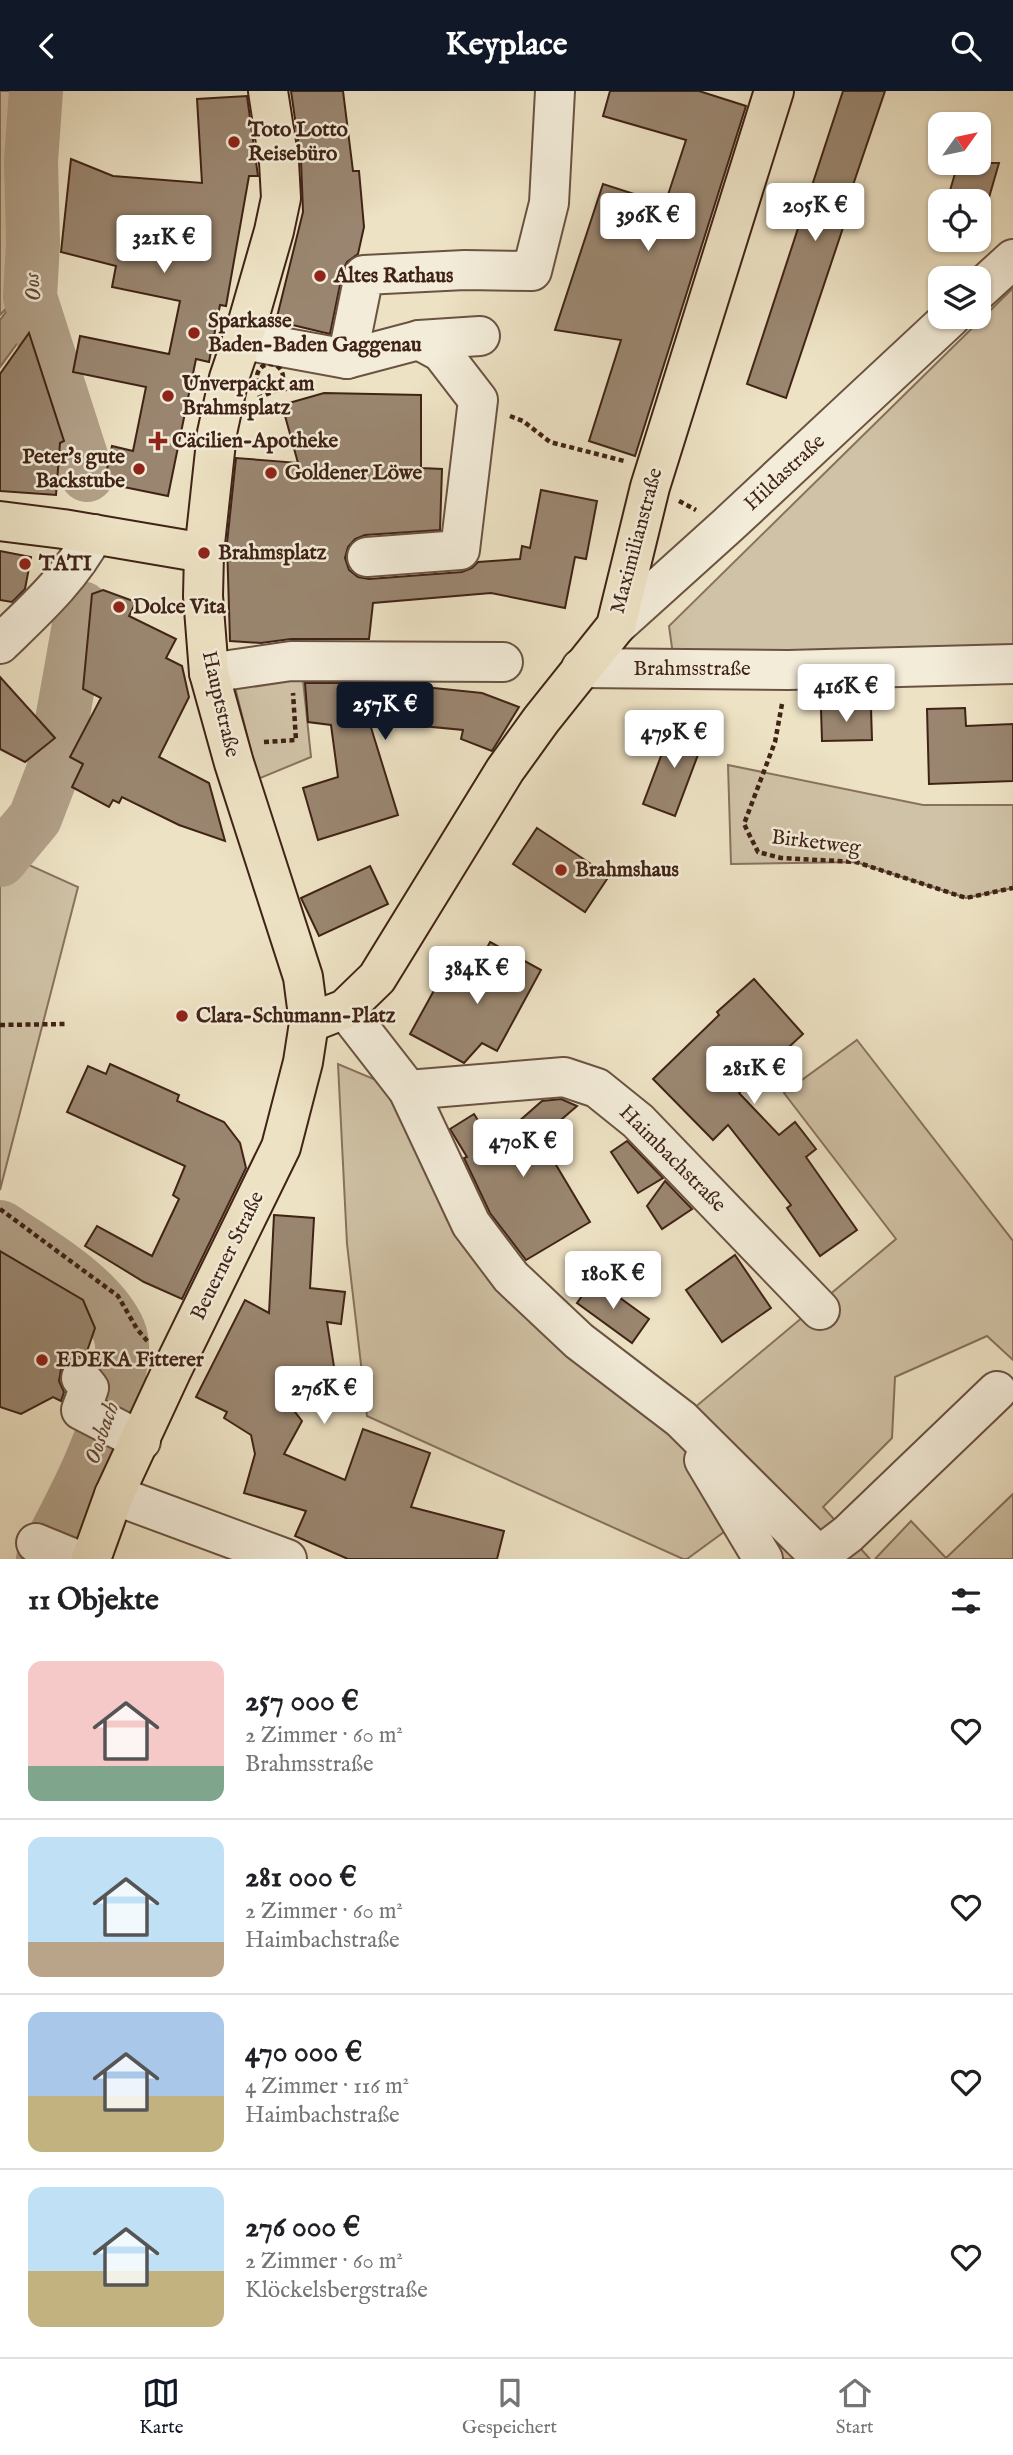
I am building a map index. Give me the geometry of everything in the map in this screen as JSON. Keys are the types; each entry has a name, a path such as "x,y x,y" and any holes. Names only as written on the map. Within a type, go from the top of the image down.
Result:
{"main road":[{"name":"Hauptstraße","path":"268,91 279,162 281,198 274,232 229,378 217,433 204,553 203,596 209,673 233,763 303,977 309,1023"},
{"name":"Maximilianstraße","path":"309,1023 345,1009 377,978 505,770 616,626 653,479 774,91"},
{"path":"0,521 204,553"},
{"name":"Beuerner Straße","path":"68,1554 114,1496 281,1147 303,1062 309,1023"}],"street":[{"path":"347,359 364,275 465,270 532,271 549,203 555,91"},
{"path":"991,279 1013,259"},
{"name":"Hildastraße","path":"616,626 938,329"},
{"path":"243,339 347,359 419,340 481,337"},
{"path":"367,557 460,549 478,400 441,352 419,340"},
{"path":"0,644 65,580 83,556 94,534"},
{"path":"209,673 291,661 503,662"},
{"name":"Brahmsstraße","path":"581,669 788,670 1013,664"},
{"path":"345,1009 408,1090 471,1224 511,1277 579,1341 681,1419 820,1557 848,1534 997,1391"},
{"name":"Haimbachstraße","path":"408,1090 564,1077 597,1088 638,1121 820,1310"},
{"path":"81,1394 141,1441"},
{"path":"681,1419 763,1559"},
{"path":"114,1496 287,1559"}],"path":[{"path":"523,421 550,442 653,479 728,525"},
{"path":"262,743 296,740 291,661"},
{"name":"Birketweg","path":"788,670 775,742 744,824 758,852 781,858 856,862 966,898 1013,888"},
{"path":"0,1025 66,1024"},
{"path":"0,1209 118,1296 137,1329 172,1370"}],"shaded area":[{"path":"0,91 52,91 19,295 0,315"},
{"path":"1013,288 1013,664 673,655 669,626 971,329 991,329 991,310"},
{"path":"9,308 27,330 0,367 0,320"},
{"path":"302,671 311,757 258,779 233,679"},
{"path":"728,765 923,805 1013,805 1013,888 966,898 856,862 731,864"},
{"path":"0,852 78,887 0,1190"},
{"path":"857,1040 1013,1241 1013,1360 987,1336 895,1377 892,1438 823,1507 870,1559 763,1559 739,1521 687,1559 683,1559 367,1416 347,1244 338,1064 388,1085 471,1224 681,1419 896,1239 784,1093"},
{"path":"1013,1494 1013,1559 875,1559 911,1521 946,1558"}],"building":[{"path":"291,91 343,91 353,171 359,171 364,227 358,254 347,262 343,270 330,334 276,321 303,212 301,161"},
{"path":"610,91 699,91 746,106 635,456 589,441 621,340 555,330 603,184 665,204 686,140 603,116"},
{"path":"843,91 885,91 852,188 856,189 786,398 747,384"},
{"path":"247,96 258,176 249,176 226,306 220,305 209,362 196,359 168,496 104,483 112,446 133,451 146,387 73,372 80,336 169,354 180,301 112,287 116,266 61,252 71,159 113,176 202,183 197,99"},
{"path":"991,163 999,163 991,191 950,189 955,175 991,175"},
{"path":"29,333 64,441 60,443 56,495 0,491 0,374"},
{"path":"324,393 421,395 421,468 442,469 440,530 365,535 355,539 348,547 345,558 349,570 358,577 369,579 462,572 478,562 520,559 522,546 530,548 541,490 597,501 586,559 575,557 565,608 491,593 373,603 369,639 291,639 261,643 230,641 227,543 236,458 298,463 282,405"},
{"path":"0,551 31,557 25,589 12,602 0,600"},
{"path":"103,590 136,602 129,616 176,639 166,658 182,666 189,697 159,757 209,783 225,841 179,825 122,797 119,803 113,800 109,807 72,787 83,764 70,757 101,698 83,689 92,594"},
{"path":"0,677 55,738 25,762 0,749"},
{"path":"305,683 385,683 482,693 519,707 492,751 461,739 463,730 369,721 398,815 318,840 303,788 338,777 331,725 308,722"},
{"path":"871,708 872,740 822,741 821,709"},
{"path":"965,708 966,726 1013,724 1013,781 929,784 927,709"},
{"path":"673,724 705,736 675,816 643,804"},
{"name":"Brahmshaus","path":"537,828 609,876 585,912 513,864"},
{"path":"370,866 388,904 319,936 301,898"},
{"path":"490,942 541,970 497,1051 482,1043 464,1063 410,1034 442,976 465,990"},
{"path":"754,979 803,1034 739,1093 779,1135 795,1122 816,1149 806,1157 857,1230 820,1256 787,1208 791,1205 728,1125 713,1140 653,1079 719,1015 717,1012"},
{"path":"110,1064 179,1095 177,1101 224,1122 240,1143 246,1168 182,1299 144,1282 85,1246 97,1226 152,1256 179,1199 173,1195 185,1166 67,1112 88,1066 106,1074"},
{"path":"561,1099 577,1106 540,1138 590,1222 526,1260 490,1213 464,1158 467,1157 450,1129 474,1114 493,1144 542,1101"},
{"path":"627,1141 663,1178 638,1193 611,1152"},
{"path":"665,1181 692,1209 662,1229 647,1206"},
{"path":"274,1215 314,1218 310,1288 345,1292 341,1324 327,1322 337,1386 281,1394 302,1421 284,1454 345,1480 363,1429 430,1453 411,1507 504,1531 497,1559 348,1559 295,1536 306,1511 244,1493 255,1454 251,1435 224,1418 227,1412 196,1397 245,1300 269,1313"},
{"name":"EDEKA Fitterer","path":"0,1251 83,1300 95,1328 85,1357 68,1361 61,1369 59,1381 64,1392 61,1401 53,1397 21,1414 0,1407"},
{"path":"735,1255 771,1308 722,1342 686,1290"},
{"path":"594,1279 649,1319 632,1343 577,1303"}],"waterway":[{"name":"Oos","path":"36,91 31,161 33,243 30,297 87,475"},
{"name":"Oos","path":"0,860 35,818 53,771 82,608"},
{"name":"Oosbach","path":"0,1227 84,1286 111,1315 122,1342 118,1378 97,1449 43,1559"}],"place":[{"name":"Toto Lotto Reisebüro","path":"234,142"},
{"name":"Altes Rathaus","path":"320,276"},
{"name":"Sparkasse Baden-Baden Gaggenau","path":"194,333"},
{"name":"Unverpackt am Brahmsplatz","path":"168,396"},
{"name":"Cäcilien-Apotheke","path":"158,441"},
{"name":"Peter's gute Backstube","path":"139,469"},
{"name":"Goldener Löwe","path":"271,473"},
{"name":"Brahmsplatz","path":"204,553"},
{"name":"TATI","path":"25,564"},
{"name":"Dolce Vita","path":"119,607"},
{"name":"Brahmshaus","path":"561,870"},
{"name":"Clara-Schumann-Platz","path":"182,1016"},
{"name":"EDEKA Fitterer","path":"42,1360"}]}
